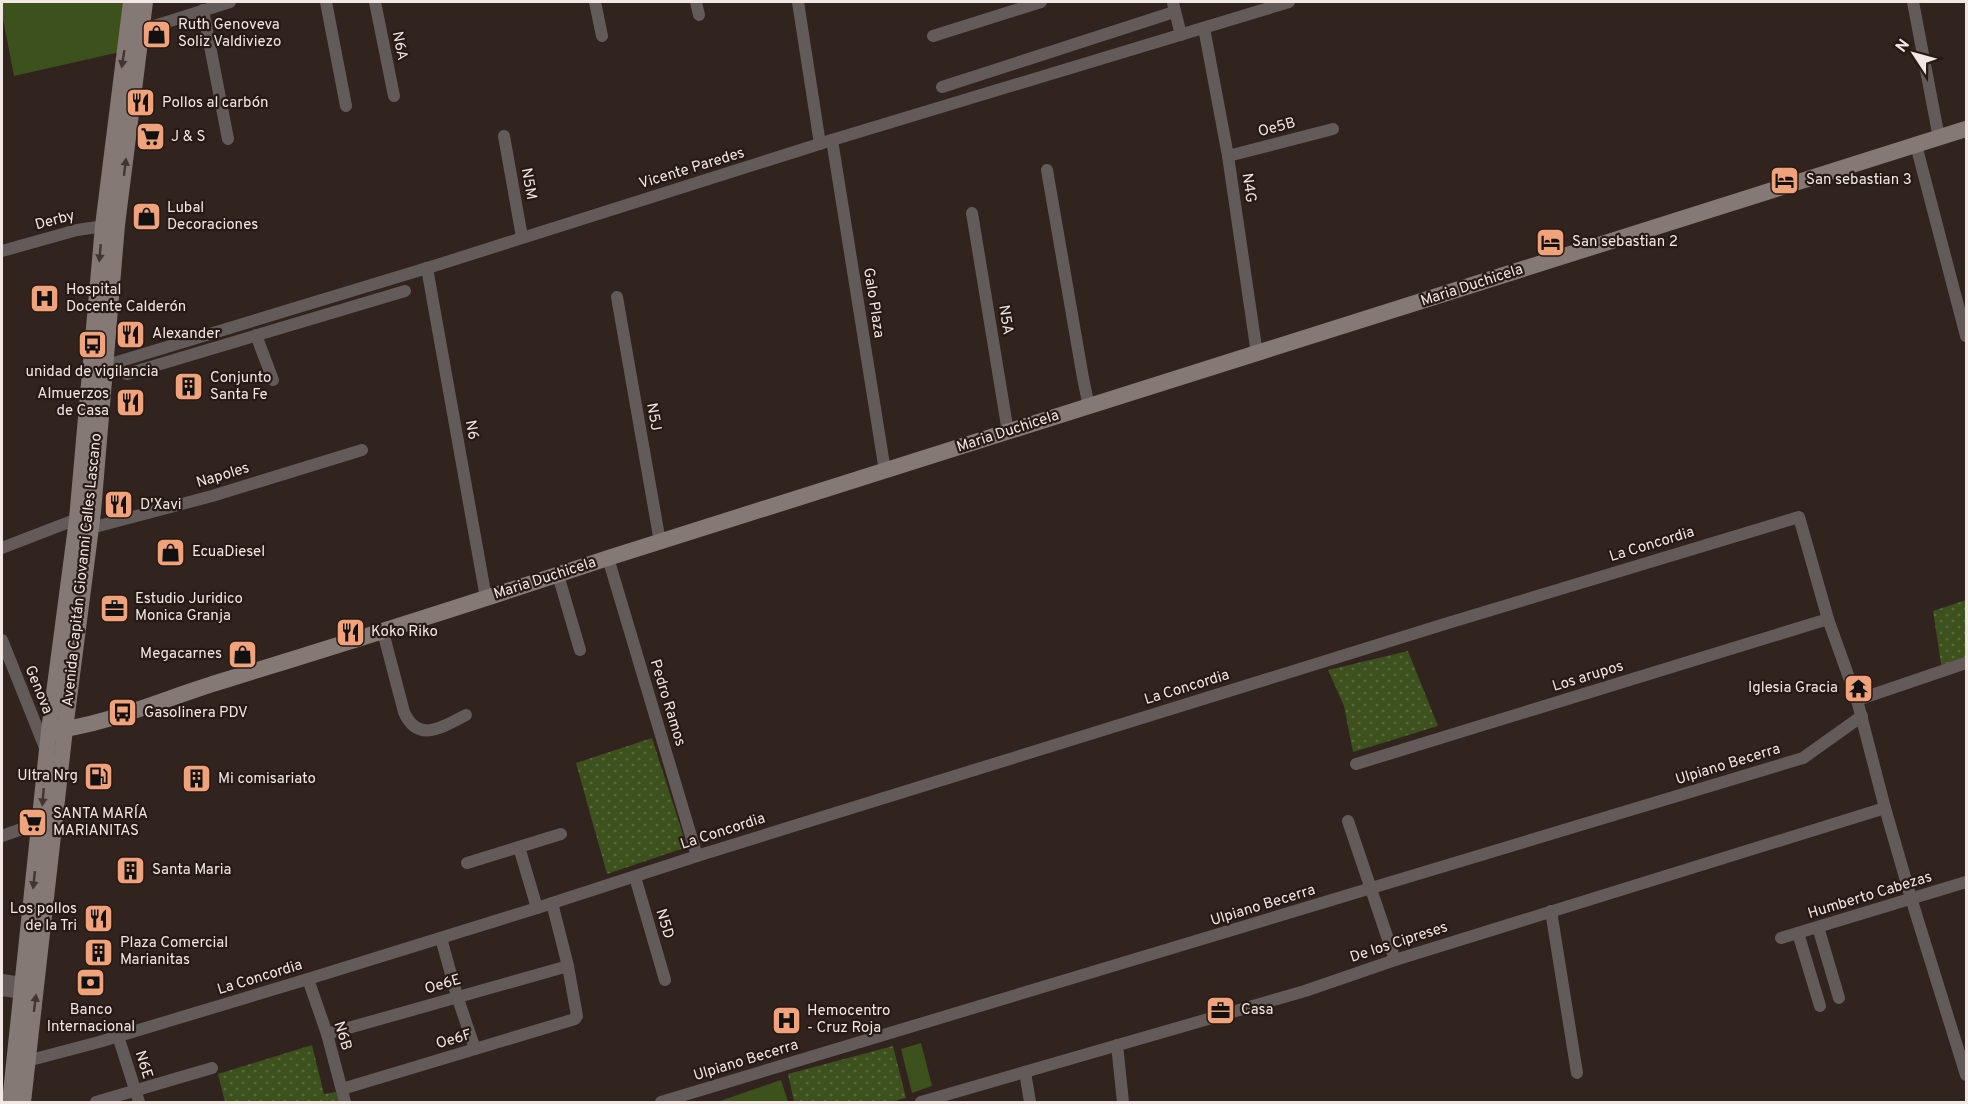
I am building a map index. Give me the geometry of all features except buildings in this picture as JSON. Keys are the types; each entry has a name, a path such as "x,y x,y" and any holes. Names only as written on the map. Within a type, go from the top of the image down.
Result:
{"main road":[{"name":"Avenida Capitán Giovanni Calles Lascano","path":"131,2 135,29"},
{"name":"Avenida Capitán Giovanni Calles Lascano","path":"84,524 110,225 135,29 145,2"},
{"name":"Maria Duchicela","path":"57,730 108,718 383,632 608,558 1966,129"},
{"name":"Avenida Capitán Giovanni Calles Lascano","path":"23,1102 57,730 84,524 110,365 110,225"},
{"name":"Avenida Capitán Giovanni Calles Lascano","path":"9,1102 22,988 48,819 47,753 57,730"}],"street":[{"path":"135,29 230,2"},
{"path":"326,2 346,106"},
{"name":"N6A","path":"375,2 394,96"},
{"path":"595,2 602,36"},
{"path":"696,2 699,15"},
{"name":"Galo Plaza","path":"798,2 826,142 885,471"},
{"path":"933,36 1041,2"},
{"name":"Vicente Paredes","path":"110,365 826,142 1289,2"},
{"path":"1913,2 1939,138"},
{"path":"942,87 1174,5 1180,35"},
{"path":"203,10 228,139"},
{"name":"N4G","path":"1204,28 1228,156 1257,354"},
{"name":"Oe5B","path":"1228,156 1333,129"},
{"name":"N5M","path":"504,136 522,237"},
{"path":"1916,145 1966,336"},
{"path":"1047,170 1089,406"},
{"name":"N5A","path":"972,213 1008,432"},
{"name":"Derby","path":"2,252 77,231 110,225"},
{"name":"N6","path":"426,268 486,598"},
{"path":"110,365 127,374 405,291"},
{"name":"N5J","path":"617,297 660,542"},
{"path":"256,335 273,380"},
{"name":"Napoles","path":"2,548 84,524 212,496 362,450"},
{"name":"La Concordia","path":"27,1060 118,1036 308,979 697,856 1799,517 1828,619 1862,716 1911,898 1966,1075"},
{"name":"Pedro Ramos","path":"608,558 697,856"},
{"path":"558,575 580,650"},
{"name":"Los arupos","path":"1356,764 1828,619"},
{"path":"383,632 409,723 421,730 437,730 466,716"},
{"name":"Genova","path":"2,640 47,753"},
{"path":"1857,700 1966,663"},
{"name":"Ulpiano Becerra","path":"661,1102 1803,758 1862,716"},
{"name":"De los Cipreses","path":"921,1102 1305,991 1395,960 1885,808"},
{"path":"2,836 48,819"},
{"path":"1348,821 1395,960"},
{"path":"467,862 561,834"},
{"path":"519,847 537,908"},
{"name":"N5D","path":"634,877 665,980"},
{"name":"Humberto Cabezas","path":"1781,938 1966,882"},
{"path":"552,903 568,966"},
{"path":"1551,911 1577,1073"},
{"path":"1818,927 1839,998"},
{"path":"1798,933 1821,1006"},
{"path":"441,938 475,1050"},
{"name":"Oe6E","path":"327,1034 568,966"},
{"name":"Oe6F","path":"342,1089 574,1020 577,1016 568,966"},
{"name":"N6B","path":"308,979 327,1034 345,1102"},
{"path":"2,980 22,988"},
{"path":"2,990 22,988"},
{"name":"N6E","path":"118,1036 137,1097"},
{"path":"1117,1046 1123,1102"},
{"path":"96,1102 137,1097 212,1068"},
{"path":"1025,1072 1030,1102"}],"green space":[{"path":"2,2 126,2 120,52 14,76 2,14"},
{"path":"1966,600 1966,662 1942,670 1933,611"},
{"path":"1408,651 1438,726 1353,752 1344,706 1328,670"},
{"path":"652,738 687,847 607,874 576,763"},
{"path":"921,1043 932,1086 912,1093 901,1049"},
{"path":"312,1045 324,1094 336,1092 339,1102 225,1102 218,1074"},
{"path":"893,1046 906,1098 890,1102 794,1102 788,1074"},
{"path":"781,1080 788,1102 717,1102"}],"place":[{"name":"Ruth Genoveva Soliz Valdiviezo","path":"157,34"},
{"name":"Pollos al carbón","path":"141,103"},
{"name":"J & S","path":"150,137"},
{"name":"San sebastian 3","path":"1785,180"},
{"name":"Lubal Decoraciones","path":"146,217"},
{"name":"San sebastian 2","path":"1551,242"},
{"name":"Hospital Docente Calderón","path":"45,299"},
{"name":"Alexander","path":"131,334"},
{"name":"unidad de vigilancia","path":"92,345"},
{"name":"Conjunto Santa Fe","path":"189,387"},
{"name":"Almuerzos de Casa","path":"130,403"},
{"name":"D'Xavi","path":"119,505"},
{"name":"EcuaDiesel","path":"171,552"},
{"name":"Estudio Juridico Monica Granja","path":"114,608"},
{"name":"Koko Riko","path":"350,632"},
{"name":"Megacarnes","path":"243,654"},
{"name":"Iglesia Gracia","path":"1859,688"},
{"name":"Gasolinera PDV","path":"123,713"},
{"name":"Ultra Nrg","path":"99,776"},
{"name":"Mi comisariato","path":"197,779"},
{"name":"SANTA MARÍA MARIANITAS","path":"32,823"},
{"name":"Santa Maria","path":"131,870"},
{"name":"Los pollos de la Tri","path":"98,918"},
{"name":"Plaza Comercial Marianitas","path":"99,952"},
{"name":"Banco Internacional","path":"91,983"},
{"name":"Casa","path":"1220,1010"},
{"name":"Hemocentro - Cruz Roja","path":"786,1020"}]}
